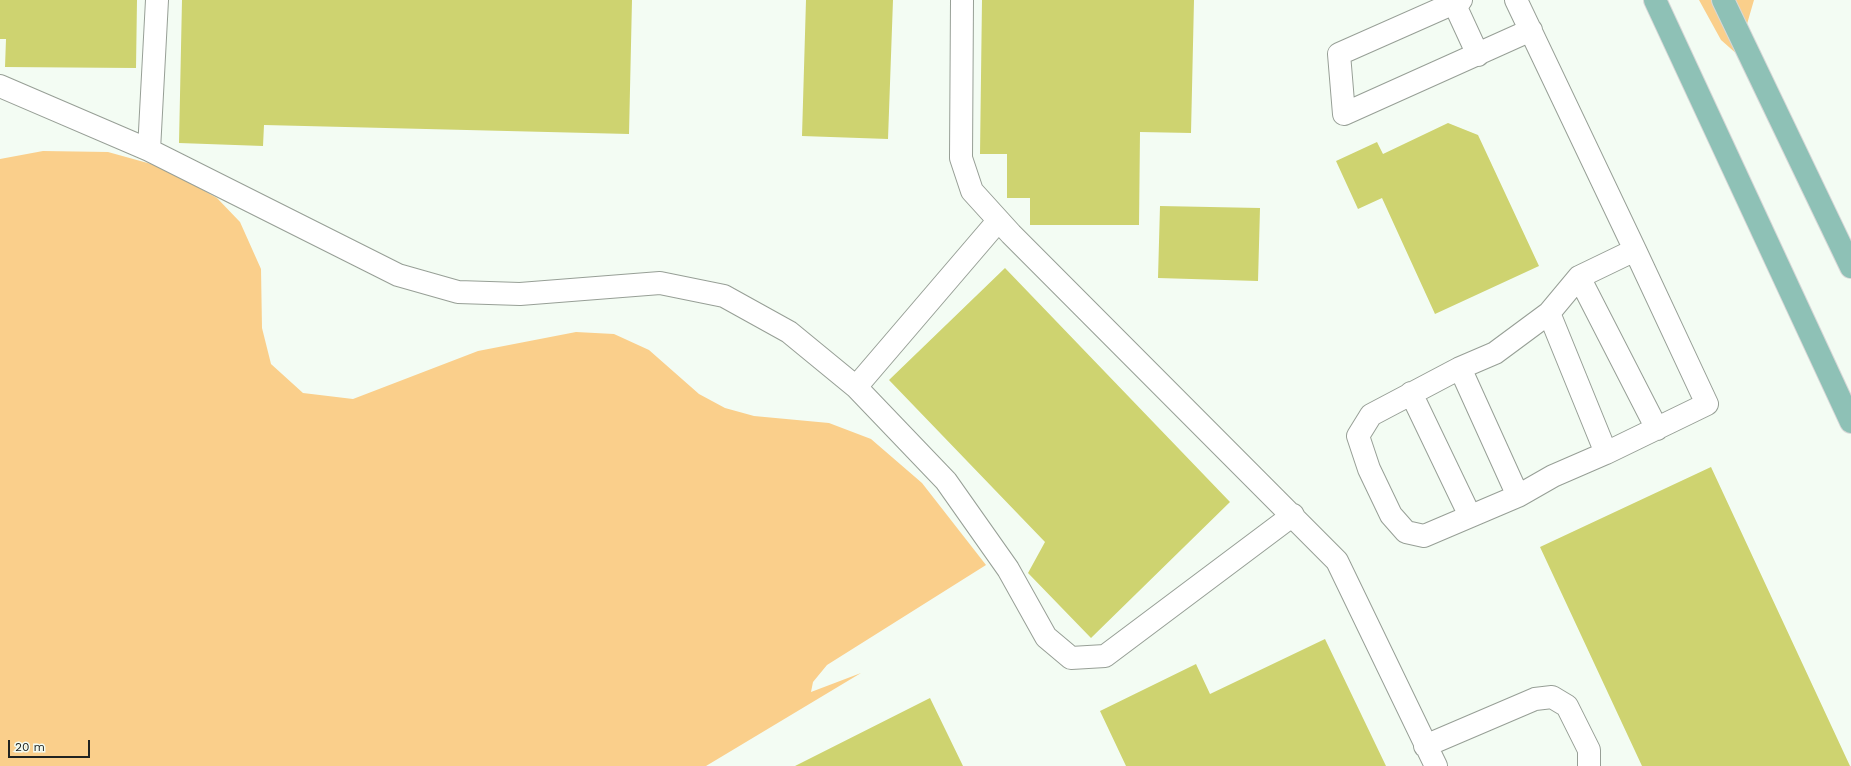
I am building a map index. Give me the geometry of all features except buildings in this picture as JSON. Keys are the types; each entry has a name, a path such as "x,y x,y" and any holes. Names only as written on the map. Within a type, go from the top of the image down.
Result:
{"main road":[{"path":"1655,0 1851,422"},
{"path":"1723,0 1851,267"}],"lane":[{"path":"149,150 157,0"},
{"path":"962,0 961,158 972,191 998,221 1337,560 1425,746 1436,766"},
{"path":"1516,0 1531,30 1635,250 1707,404 1606,453 1553,476 1518,496 1424,536 1406,532 1391,515 1370,469 1358,436 1371,415 1460,368 1495,352 1549,313 1578,277 1635,250"},
{"path":"1478,55 1457,2 1339,54 1344,114 1478,55 1531,30"},
{"path":"0,86 149,150 398,275 458,292 520,294 660,283 724,296 789,332 856,387 946,481 1008,569 1046,637 1071,658 1105,656 1293,515"},
{"path":"856,387 998,221"},
{"path":"1578,277 1657,429"},
{"path":"1549,313 1606,453"},
{"path":"1460,368 1518,496"},
{"path":"1412,393 1470,516"},
{"path":"1425,746 1535,699 1552,697 1566,706 1589,750 1589,766"}],"shaded area":[{"path":"1699,0 1754,0 1738,55 1721,40"},
{"path":"43,151 108,152 162,167 217,198 240,222 261,269 262,328 271,364 303,393 353,399 478,351 576,332 614,334 649,350 699,394 725,408 754,416 829,423 871,439 922,483 986,565 827,665 813,682 811,692 861,673 706,766 0,766 0,159"}]}
